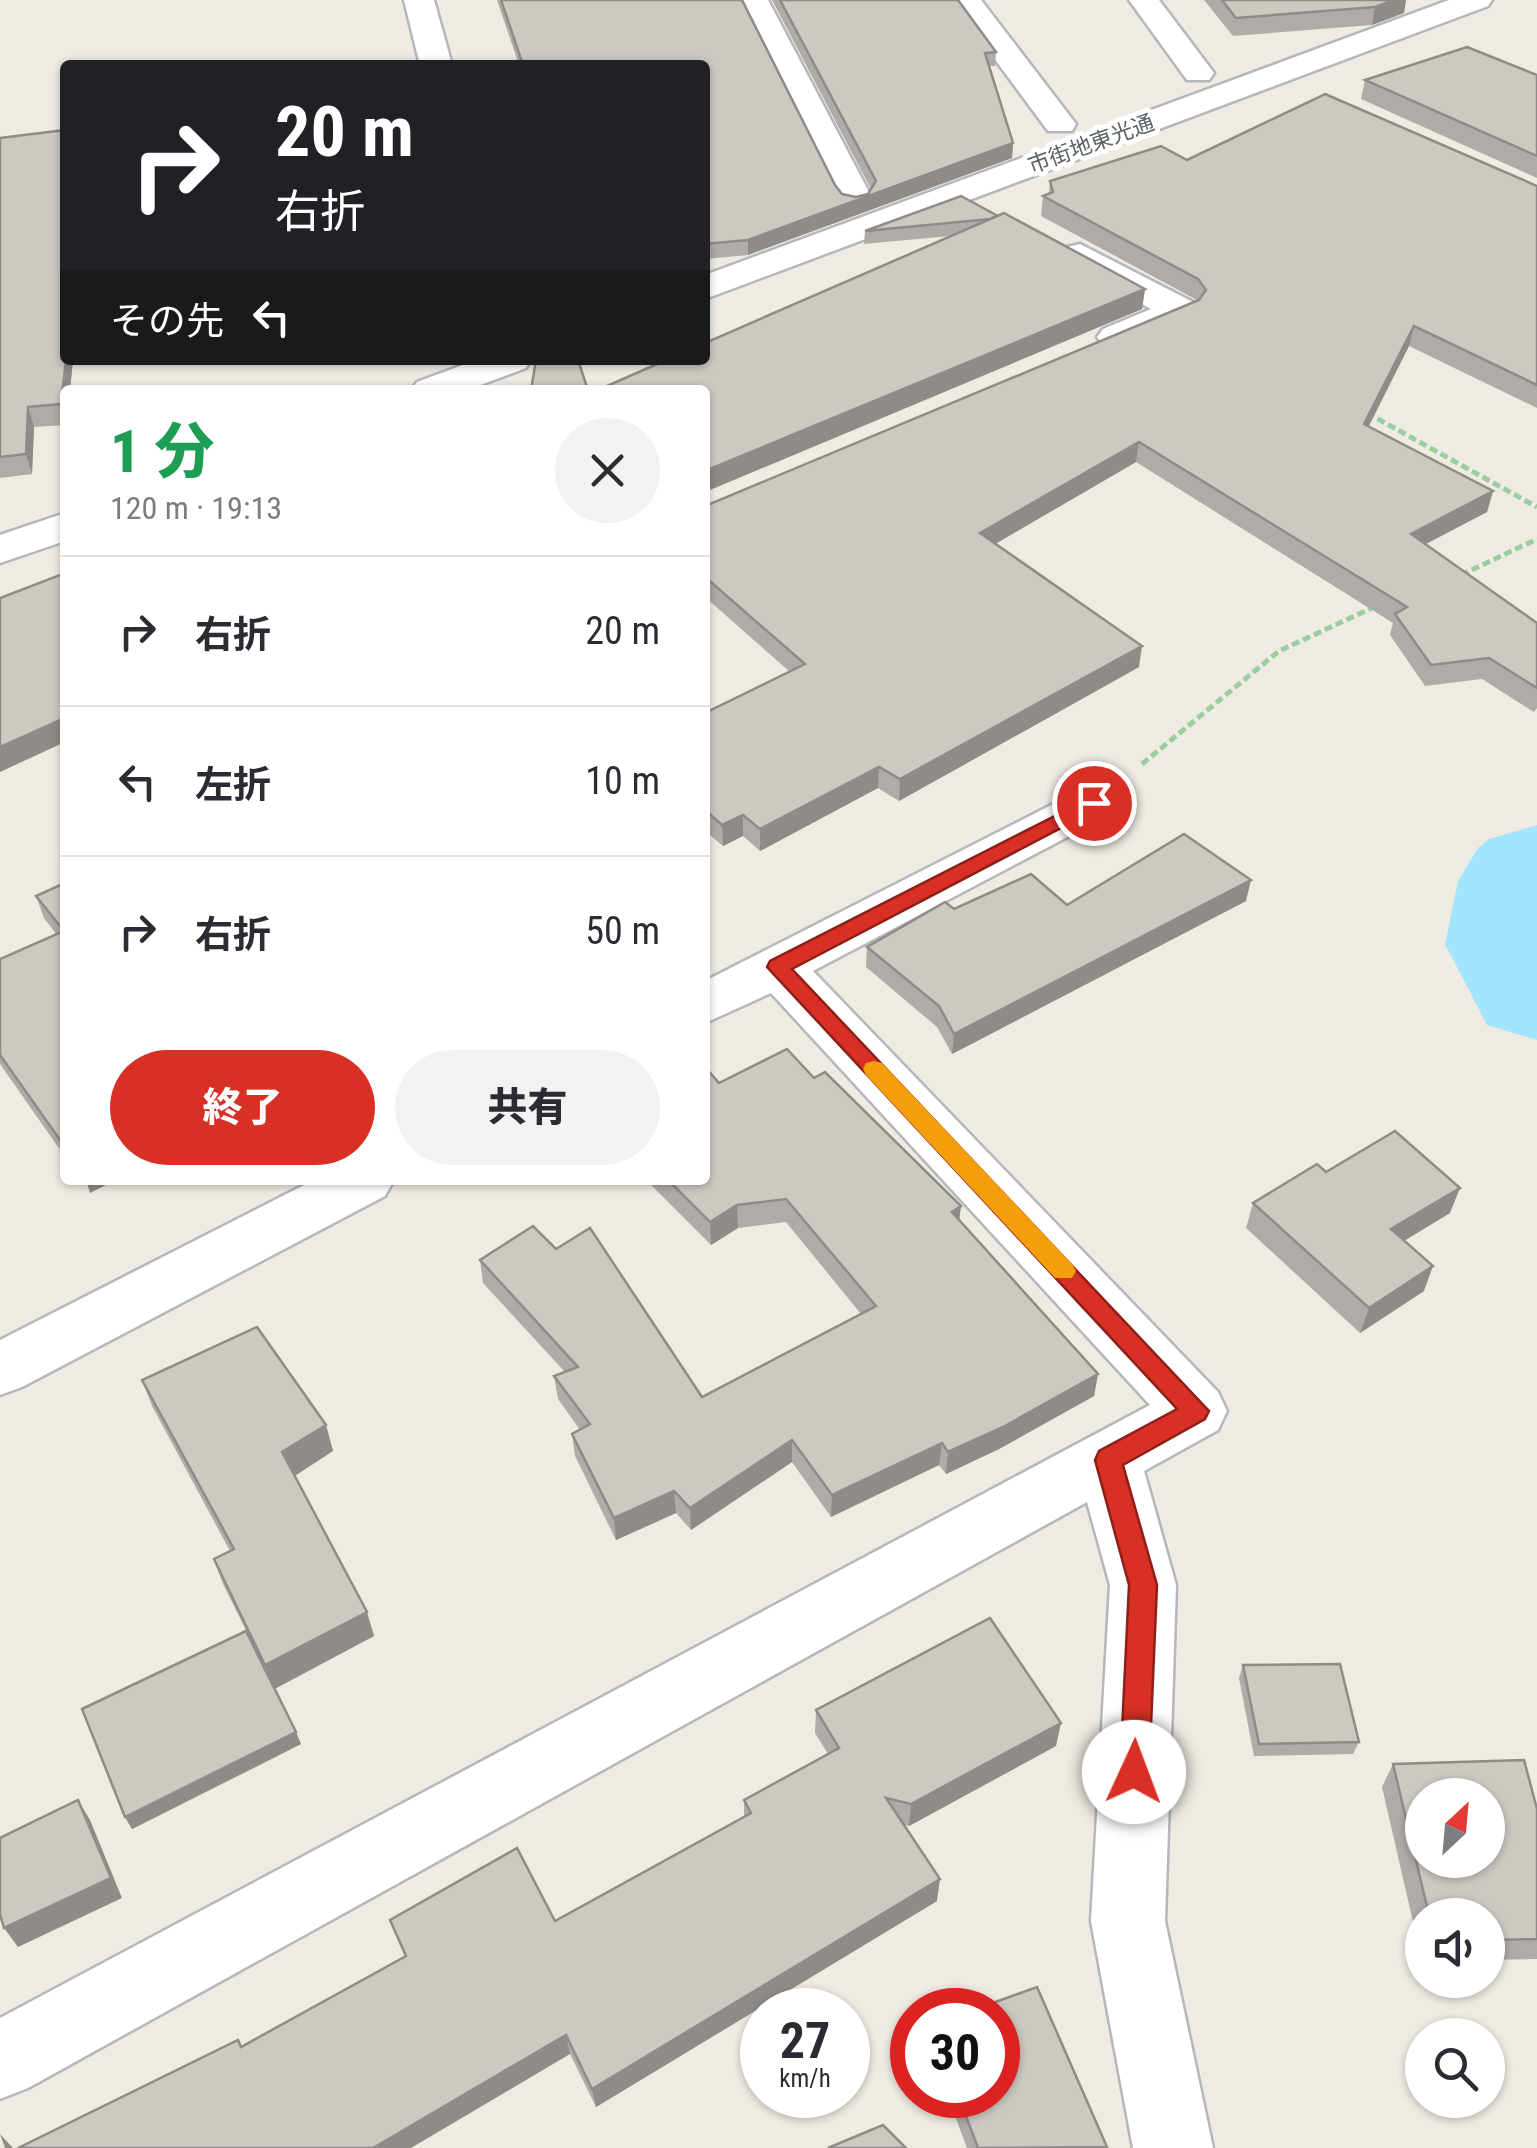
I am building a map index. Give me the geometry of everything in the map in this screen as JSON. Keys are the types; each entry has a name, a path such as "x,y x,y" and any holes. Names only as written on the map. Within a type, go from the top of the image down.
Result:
{"street":[{"path":"419,0 435,60"},
{"path":"753,0 856,198"},
{"path":"966,0 1060,124"},
{"path":"1144,0 1198,73"},
{"name":"市街地東光通","path":"710,286 1476,0"},
{"path":"1274,76 1309,92"},
{"path":"963,192 1180,310 1089,349"},
{"path":"444,385 497,365"},
{"path":"0,550 60,528"},
{"path":"710,1001 1094,803"},
{"path":"0,2060 1196,1411 778,967"},
{"path":"0,1368 355,1185"},
{"path":"1108,1460 1143,1585 1128,1921 1173,2148"}],"path":[{"path":"1367,413 1537,507"},
{"path":"1452,578 1537,539"},
{"path":"1094,803 1278,652 1386,602"}],"building":[{"path":"501,0 742,0 835,185 842,194 856,197 868,194 876,181 780,0 958,0 996,52 985,53 1013,143 748,240 710,244 710,60 521,60"},
{"path":"1222,0 1394,0 1375,7 1236,18"},
{"path":"1467,47 1537,75 1537,156 1365,80"},
{"path":"1325,94 1537,186 1537,385 1414,326 1364,424 1493,491 1411,534 1537,623 1537,688 1489,658 1431,665 1395,614 1407,607 1139,442 980,533 1142,646 900,779 879,767 760,829 743,815 722,825 710,814 710,711 805,664 710,581 710,504 1199,300 1206,290 1198,279 1043,196 1053,192 1050,181 1161,146 1187,160"},
{"path":"60,131 60,365 65,365 60,404 28,407 26,454 0,457 0,138"},
{"path":"961,196 998,216 865,231"},
{"path":"1004,213 1145,289 710,469 710,385 609,385 655,365 710,365 710,341"},
{"path":"535,365 580,365 586,385 532,385"},
{"path":"60,575 60,720 0,747 0,598"},
{"path":"1184,834 1251,880 954,1034 939,1006 867,947 945,902 954,909 1031,874 1067,905"},
{"path":"60,885 60,926 36,896"},
{"path":"60,933 60,1140 0,1055 0,959"},
{"path":"787,1049 814,1078 825,1072 961,1206 952,1212 1098,1374 1003,1427 948,1452 942,1443 832,1495 792,1440 690,1508 674,1491 614,1518 572,1434 590,1424 554,1376 578,1367 480,1260 533,1226 556,1249 590,1228 702,1397 876,1306 786,1199 737,1205 710,1222 673,1185 710,1185 710,1073 719,1083"},
{"path":"1395,1131 1460,1188 1391,1229 1433,1266 1369,1308 1253,1203 1317,1164 1326,1172"},
{"path":"257,1327 326,1425 282,1452 367,1612 265,1665 214,1559 234,1549 142,1380"},
{"path":"990,1618 1061,1723 911,1804 886,1798 940,1879 759,1988 740,1988 740,2000 592,2089 566,2035 373,2148 18,2148 238,2040 241,2047 406,1956 390,1920 517,1848 555,1921 751,1813 744,1800 839,1748 816,1710"},
{"path":"246,1631 296,1732 125,1817 82,1709"},
{"path":"1340,1664 1359,1742 1259,1744 1243,1665"},
{"path":"1524,1760 1537,1809 1537,1939 1505,1940 1505,1898 1425,1898 1420,1878 1505,1878 1505,1778 1405,1778 1405,1814 1393,1764"},
{"path":"78,1800 111,1878 4,1928 0,1914 0,1838"},
{"path":"1037,1987 1107,2147 978,2148 967,2118 1020,2118 1020,1993"},
{"path":"883,2125 906,2148 828,2148"}],"waterway":[{"path":"1537,871 1526,881 1515,944 1537,989"}],"slow traffic":[{"path":"874,1069 1064,1271"}],"route":[{"path":"1094,803 778,967 1196,1411 1108,1460 1143,1585 1134,1772"}]}
